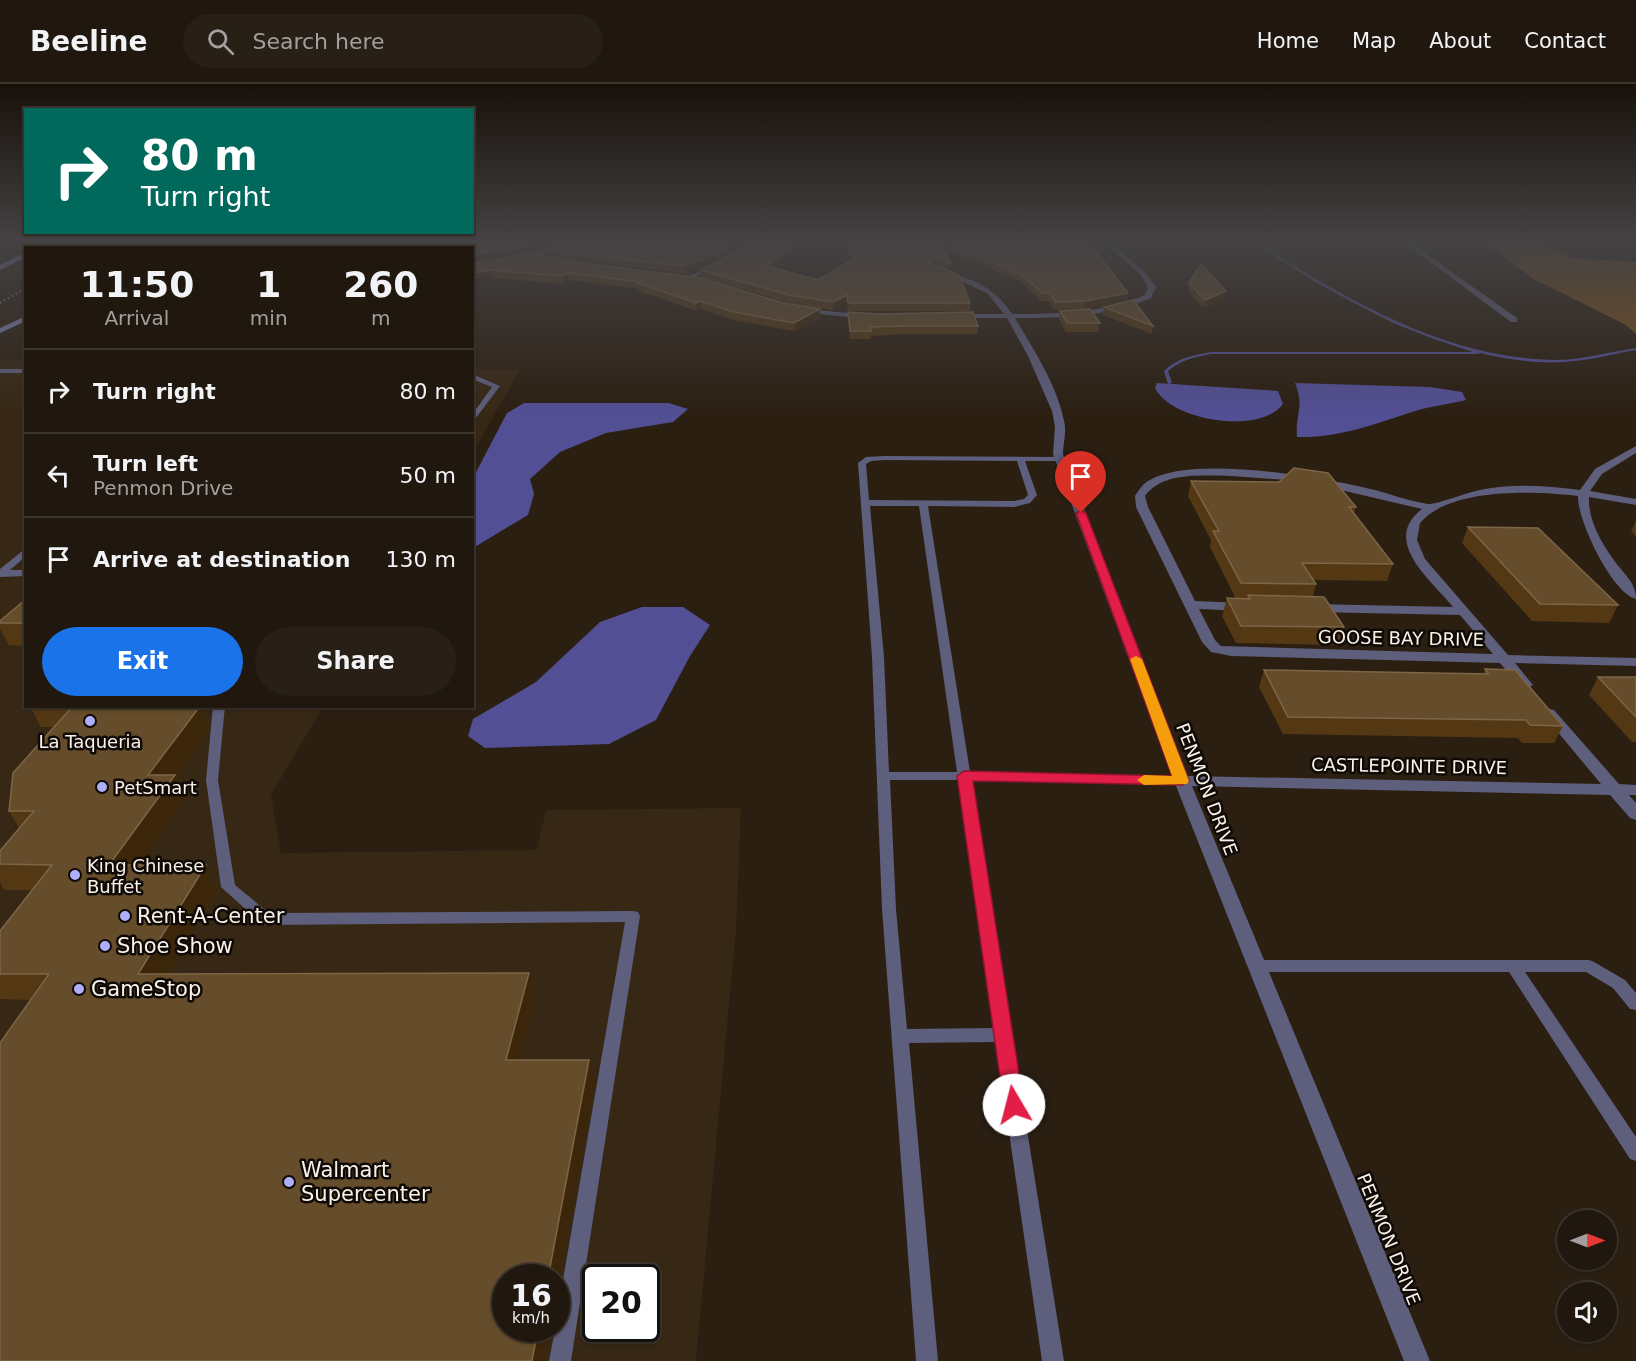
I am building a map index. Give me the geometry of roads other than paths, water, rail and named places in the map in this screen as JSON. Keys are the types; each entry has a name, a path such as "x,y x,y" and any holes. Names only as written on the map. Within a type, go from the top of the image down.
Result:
{"main road":[{"path":"0,331 24,319"}],"street":[{"name":"PENMON DRIVE","path":"997,299 1010,315 1032,358 1060,422 1057,444 1060,459 1182,781 1418,1361"},
{"path":"941,317 1102,310 1127,305 1142,299"},
{"path":"1484,299 1514,321"},
{"path":"789,308 839,316 876,317"},
{"path":"1636,448 1609,463 1594,475 1584,493 1584,508 1596,541 1607,562 1636,595"},
{"path":"1262,607 1190,605 1142,507 1140,496 1146,487 1159,480 1181,476 1218,474 1284,476 1395,497 1431,508"},
{"path":"1636,502 1584,493 1503,490 1472,494 1424,512 1413,524 1411,535 1413,549 1636,814"},
{"name":"GOOSE BAY DRIVE","path":"1190,605 1215,650 1636,662"},
{"path":"1297,608 1463,611"},
{"name":"CASTLEPOINTE DRIVE","path":"1182,781 1636,790"}],"lane":[{"path":"0,371 24,371"},
{"path":"474,377 496,386 474,418"},
{"path":"927,1361 889,909 878,657 862,463 869,459 1060,459"},
{"path":"866,503 1014,504 1027,501 1033,495 1020,459"},
{"path":"924,503 1053,1361"},
{"path":"0,573 24,553"},
{"path":"0,573 24,573"},
{"path":"219,708 212,780 228,887 266,919 633,916 560,1361"},
{"path":"883,776 1182,781"},
{"path":"1257,966 1590,966 1619,984 1636,1004"},
{"path":"1513,966 1636,1153"},
{"path":"900,1036 1004,1035"}],"waterway":[{"path":"1348,299 1395,322 1435,338 1476,351 1516,359 1565,361 1636,349"},
{"path":"1170,383 1166,371 1176,363 1211,353 1478,353"}],"railway":[{"path":"0,303 8,299"}],"place":[{"name":"La Taqueria","path":"90,721"},
{"name":"PetSmart","path":"102,787"},
{"name":"King Chinese Buffet","path":"75,875"},
{"name":"Rent-A-Center","path":"125,916"},
{"name":"Shoe Show","path":"105,946"},
{"name":"GameStop","path":"79,989"},
{"name":"Walmart Supercenter","path":"289,1182"}]}
